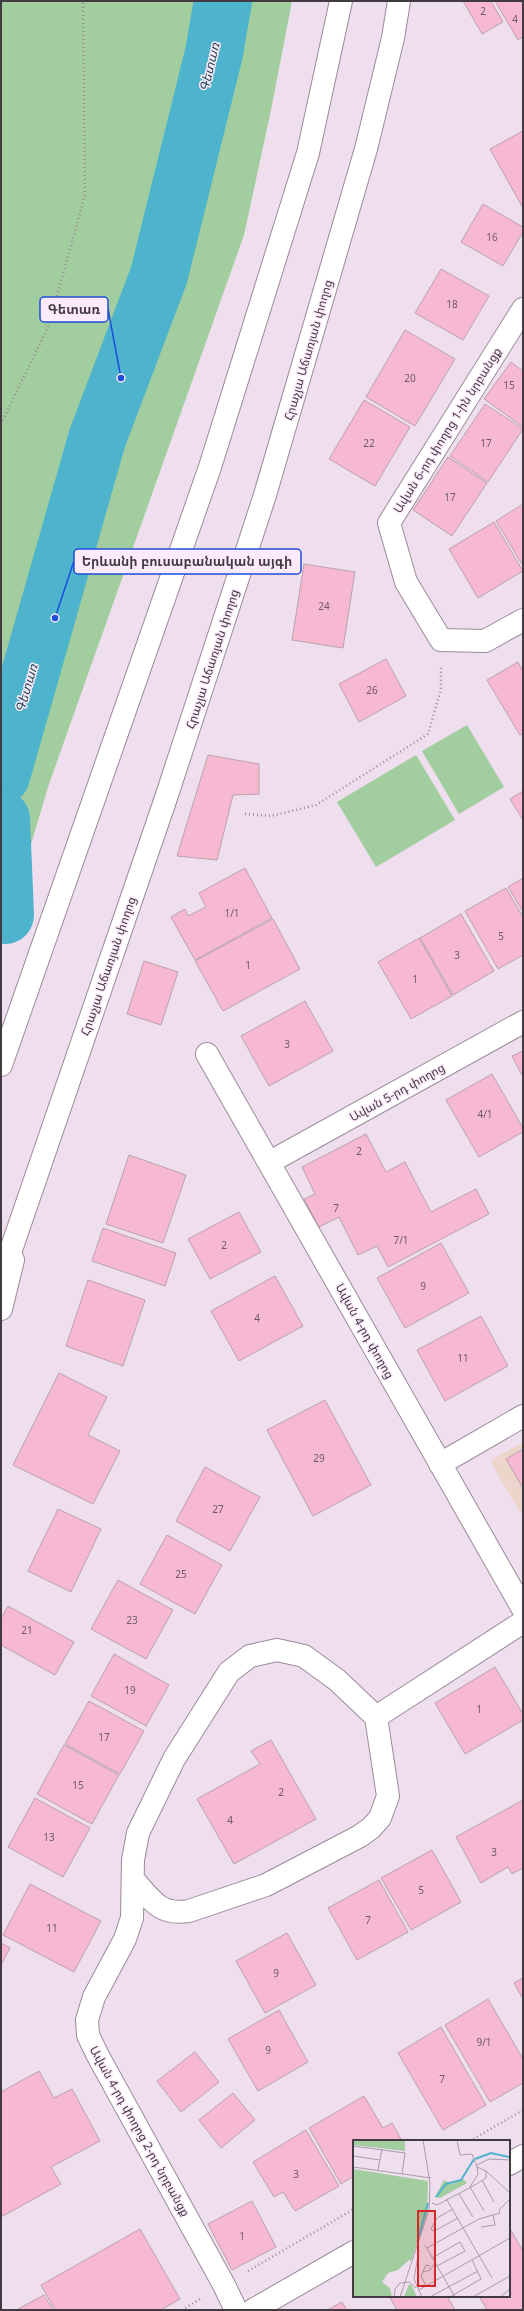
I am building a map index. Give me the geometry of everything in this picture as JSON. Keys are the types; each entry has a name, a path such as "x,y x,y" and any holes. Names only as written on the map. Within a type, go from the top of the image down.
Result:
{"main road":[{"path":"1,1066 213,460 308,153 341,1"},
{"name":"Հրաչյա Աճառյան փողոց","path":"24,1217 42,1156 166,798 265,495 366,149 393,38 399,1"},
{"name":"Ավան 6-րդ փողոց 1-ին նրբանցք","path":"441,640 406,582 389,523 523,309"},
{"path":"441,640 485,642 523,620"},
{"name":"Ավան 5-րդ փողոց","path":"270,1162 523,1022"},
{"name":"Ավան 4-րդ փողոց","path":"207,1054 270,1162 523,1609"},
{"path":"1,1279 24,1217"},
{"path":"1,1309 24,1217"},
{"path":"440,1464 523,1416"},
{"path":"133,1879 157,1905 165,1911 176,1913 189,1911 266,1885 360,1836 372,1828 380,1818 388,1796 376,1717 523,1622"},
{"name":"Ավան 4-րդ փողոց 2-րդ նրբանցք","path":"236,2310 224,2285 88,2035 87,2020 94,1997 126,1939 132,1918 134,1847 138,1833 174,1759 229,1672 250,1656 277,1650 304,1656 337,1680 376,1717"},
{"path":"510,2163 523,2156"},
{"path":"252,2310 353,2253"}],"path":[{"path":"1,424 49,325 85,194 84,1"},
{"path":"245,814 271,816 316,805 428,734 441,689 441,640"},
{"path":"472,2140 523,2110"},
{"path":"182,2310 353,2210"}],"shaded area":[{"path":"523,1442 523,1517 490,1461"}],"green space":[{"path":"1,1 292,1 271,110 244,235 49,784 1,944"},
{"path":"467,725 504,787 459,814 422,751"},
{"path":"416,755 455,820 376,867 337,802"}],"building":[{"path":"463,1 491,1 503,22 482,34"},
{"path":"495,1 523,1 523,37 518,40"},
{"path":"523,131 523,208 490,149"},
{"path":"483,204 523,227 523,232 503,266 461,242"},
{"path":"441,269 489,296 463,340 415,313"},
{"path":"405,330 455,359 415,426 366,397"},
{"path":"511,362 523,371 523,427 484,399"},
{"path":"364,400 410,427 375,486 329,459"},
{"path":"485,404 523,429 488,482 450,456"},
{"path":"448,457 487,483 452,536 413,510"},
{"path":"523,504 523,566 496,521"},
{"path":"494,522 523,571 478,598 449,549"},
{"path":"304,564 355,572 343,648 292,640"},
{"path":"386,659 406,696 359,722 339,684"},
{"path":"518,662 523,672 523,734 520,735 487,680"},
{"path":"208,755 259,764 259,794 233,795 217,860 177,856"},
{"path":"523,791 523,820 510,799"},
{"path":"245,868 272,918 195,960 171,917 185,909 188,916 206,907 199,893"},
{"path":"523,878 523,912 508,887"},
{"path":"506,888 523,917 523,955 498,969 465,911"},
{"path":"461,914 494,971 453,995 420,938"},
{"path":"273,919 300,969 223,1011 195,961"},
{"path":"419,938 452,996 411,1019 378,962"},
{"path":"144,961 178,972 161,1025 127,1014"},
{"path":"305,1001 333,1051 269,1086 241,1036"},
{"path":"523,1051 523,1077 512,1056"},
{"path":"492,1074 523,1128 523,1132 479,1157 446,1100"},
{"path":"366,1134 386,1172 405,1162 431,1212 476,1189 489,1214 388,1267 377,1246 358,1255 339,1217 319,1227 304,1199 315,1194 302,1167"},
{"path":"129,1155 186,1175 163,1243 106,1224"},
{"path":"239,1212 261,1252 210,1279 188,1239"},
{"path":"103,1228 176,1253 165,1286 92,1261"},
{"path":"441,1243 469,1293 405,1328 377,1278"},
{"path":"275,1276 303,1326 239,1361 211,1311"},
{"path":"88,1280 145,1300 123,1366 66,1346"},
{"path":"481,1316 508,1366 445,1401 417,1350"},
{"path":"59,1373 107,1397 88,1435 120,1451 93,1504 13,1465"},
{"path":"325,1400 371,1485 313,1516 267,1430"},
{"path":"523,1449 523,1488 506,1459"},
{"path":"205,1467 260,1497 230,1551 176,1521"},
{"path":"58,1509 101,1529 71,1592 28,1571"},
{"path":"167,1535 222,1565 195,1614 140,1584"},
{"path":"118,1580 173,1610 146,1659 91,1629"},
{"path":"8,1606 74,1642 55,1675 1,1645 1,1619"},
{"path":"114,1654 169,1685 146,1726 91,1696"},
{"path":"495,1667 523,1714 523,1720 465,1754 435,1703"},
{"path":"89,1701 144,1731 120,1774 65,1744"},
{"path":"271,1740 316,1819 234,1864 197,1799 260,1764 251,1751"},
{"path":"64,1745 119,1775 92,1824 37,1794"},
{"path":"35,1798 90,1828 63,1877 8,1847"},
{"path":"523,1800 523,1868 512,1874 508,1867 481,1883 456,1837"},
{"path":"432,1850 461,1902 411,1930 381,1878"},
{"path":"379,1880 408,1932 357,1960 328,1908"},
{"path":"30,1884 101,1921 74,1972 3,1935"},
{"path":"287,1933 316,1985 265,2013 236,1961"},
{"path":"1,1943 10,1948 1,1965"},
{"path":"523,1978 523,1999 514,1983"},
{"path":"488,1999 523,2059 523,2083 490,2102 445,2025"},
{"path":"279,2010 308,2062 258,2091 228,2039"},
{"path":"441,2027 486,2105 443,2130 398,2053"},
{"path":"195,2052 219,2082 181,2112 157,2081"},
{"path":"39,2071 54,2098 72,2089 100,2141 51,2167 61,2184 1,2217 1,2092"},
{"path":"233,2093 255,2120 221,2148 199,2120"},
{"path":"364,2096 383,2128 392,2123 401,2140 353,2140 353,2177 341,2184 309,2128"},
{"path":"306,2130 339,2186 295,2211 283,2192 274,2197 253,2162"},
{"path":"252,2201 276,2247 232,2270 208,2224"},
{"path":"140,2229 180,2299 161,2310 55,2310 41,2285"},
{"path":"510,2229 523,2251 523,2310 487,2310 480,2297 510,2297"},
{"path":"44,2295 53,2310 16,2310"},
{"path":"390,2297 448,2297 455,2310 397,2310"},
{"path":"342,2302 347,2310 327,2310"}],"waterway":[{"name":"Գետառ","path":"1,776 97,439 159,275 214,53 223,1"},
{"name":"Գետառ","path":"1,819 5,915"}],"place":[{"name":"Գետառ","path":"121,378"},
{"name":"Երևանի բուսաբանական այգի","path":"55,618"}]}
